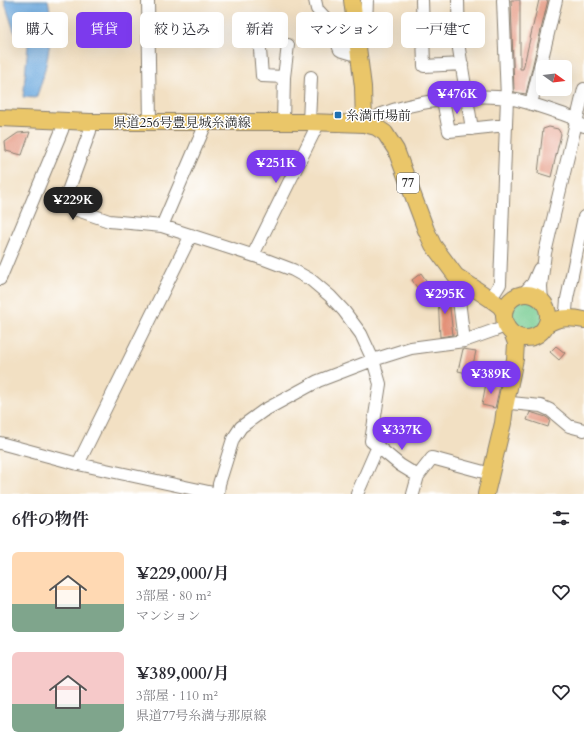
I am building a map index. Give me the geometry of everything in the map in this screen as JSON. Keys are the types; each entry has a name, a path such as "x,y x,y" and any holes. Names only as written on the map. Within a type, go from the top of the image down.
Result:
{"main road":[{"path":"352,0 353,12"},
{"path":"359,48 366,124"},
{"name":"県道256号豊見城糸満線","path":"0,118 64,122 207,121 366,124"},
{"name":"77","path":"366,124 376,127 391,141 396,150 433,245 456,276 489,298 512,316"},
{"name":"77","path":"441,255 495,292 512,316 521,338 533,337"},
{"name":"77","path":"512,316 530,295 537,297 544,305"},
{"path":"544,305 552,310 584,314"},
{"path":"503,423 529,344 533,337 543,330 548,320 544,305"},
{"path":"486,494 503,423 517,349 512,316"},
{"path":"546,325 551,321 559,319 584,320"}],"street":[{"path":"148,0 150,122"},
{"path":"315,0 321,12"},
{"path":"339,48 340,50 360,53 366,23 367,0"},
{"path":"422,0 424,66 462,64"},
{"path":"458,0 460,49 472,128"},
{"path":"495,292 500,284 507,98 503,0"},
{"path":"531,104 556,0"},
{"path":"260,48 262,76 284,77"},
{"path":"283,122 284,77 288,48"},
{"path":"253,255 314,122 312,77"},
{"path":"0,443 78,464 218,494 219,484 230,446 237,433 246,422 263,411 318,381 373,360 411,348 464,341 480,342 504,334 512,316 533,283 545,253 580,124 584,89"},
{"path":"366,124 381,114 420,103 498,96 531,104 571,117 580,124"},
{"path":"443,100 449,131 506,125"},
{"path":"162,226 207,121"},
{"path":"0,279 64,122"},
{"path":"90,122 90,131 63,206 109,221 162,226 253,255 293,270 311,280 330,296 344,311 361,334 373,360 380,384 371,441 400,465 418,476"},
{"path":"566,311 567,299 584,217"},
{"path":"78,464 191,235"},
{"path":"544,305 541,286 545,253"},
{"path":"456,276 464,341"},
{"path":"511,402 541,406 550,410 569,426 584,430"},
{"path":"357,494 378,446"},
{"path":"413,494 418,476 432,458 491,474"}],"green space":[{"path":"530,298 539,303 543,309 543,323 539,329 530,334 522,334 513,329 509,323 508,312 513,303 519,299"}],"water":[{"path":"4,0 48,0 50,12 12,12 12,25"},
{"path":"28,48 49,48 44,75 36,98 23,97"}],"building":[{"path":"511,0 520,0 520,69 523,69 539,0 548,0 526,94 514,92"},
{"path":"549,127 558,129 561,134 551,177 538,173 543,129"},
{"path":"30,132 22,155 6,151 5,142 18,133"},
{"path":"421,273 434,292 424,298 412,280"},
{"path":"448,291 453,335 440,337 438,295"},
{"path":"556,346 565,353 559,360 550,352"},
{"path":"463,349 476,351 471,374 458,371"},
{"path":"486,383 500,386 495,408 482,405"},
{"path":"530,412 546,417 550,420 548,427 527,420"}],"place":[{"name":"糸満市場前","path":"338,115"}]}
